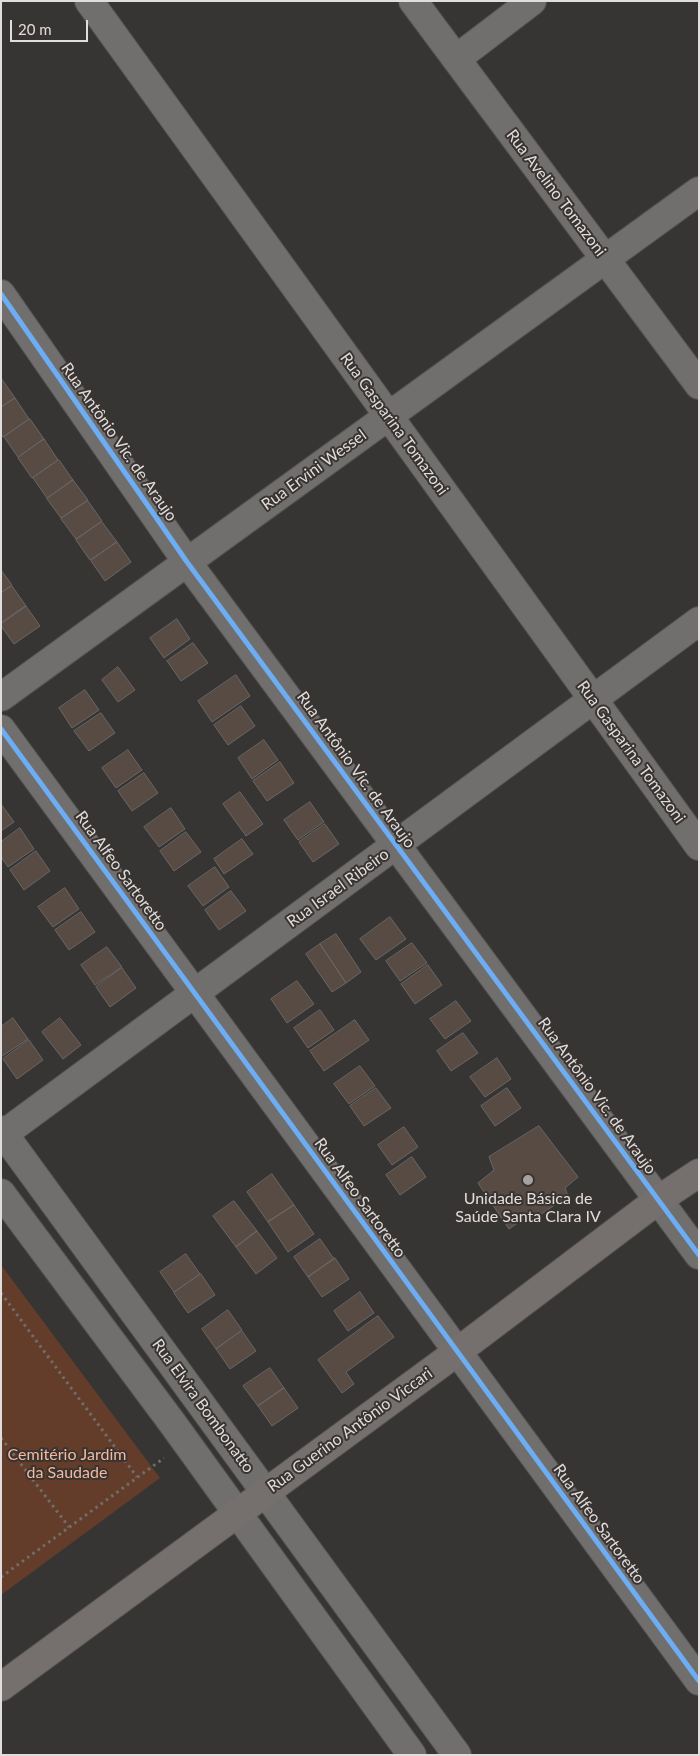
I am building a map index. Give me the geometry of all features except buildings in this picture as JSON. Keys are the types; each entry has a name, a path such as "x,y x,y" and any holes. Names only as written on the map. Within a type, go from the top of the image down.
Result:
{"street":[{"name":"Rua Gasparina Tomazoni","path":"89,1 699,846"},
{"name":"Rua Avelino Tomazoni","path":"413,1 699,385"},
{"path":"456,59 532,1"},
{"name":"Rua Ervini Wessel","path":"1,697 699,191"},
{"name":"Rua Antônio Vic. de Araujo","path":"1,294 187,562 699,1255"},
{"name":"Rua Israel Ribeiro","path":"2,1133 699,621"},
{"name":"Rua Alfeo Sartoretto","path":"1,729 699,1681"},
{"name":"Rua Elvira Bombonatto","path":"2,1133 457,1755"},
{"name":"Rua Guerino Antônio Viccari","path":"1,1687 457,1352 658,1200 699,1173"},
{"path":"1,1193 237,1513 412,1755"}],"path":[{"path":"1,1293 137,1478"},
{"path":"1,1438 69,1528"},
{"path":"1,1577 185,1442"}],"green space":[{"name":"Cemitério Jardim da Saudade","path":"1,1265 160,1478 1,1595"}],"cycle path":[{"path":"1,294 187,562 699,1255"},
{"path":"1,729 699,1681"}],"place":[{"name":"Unidade Básica de Saúde Santa Clara IV","path":"528,1180"}]}
